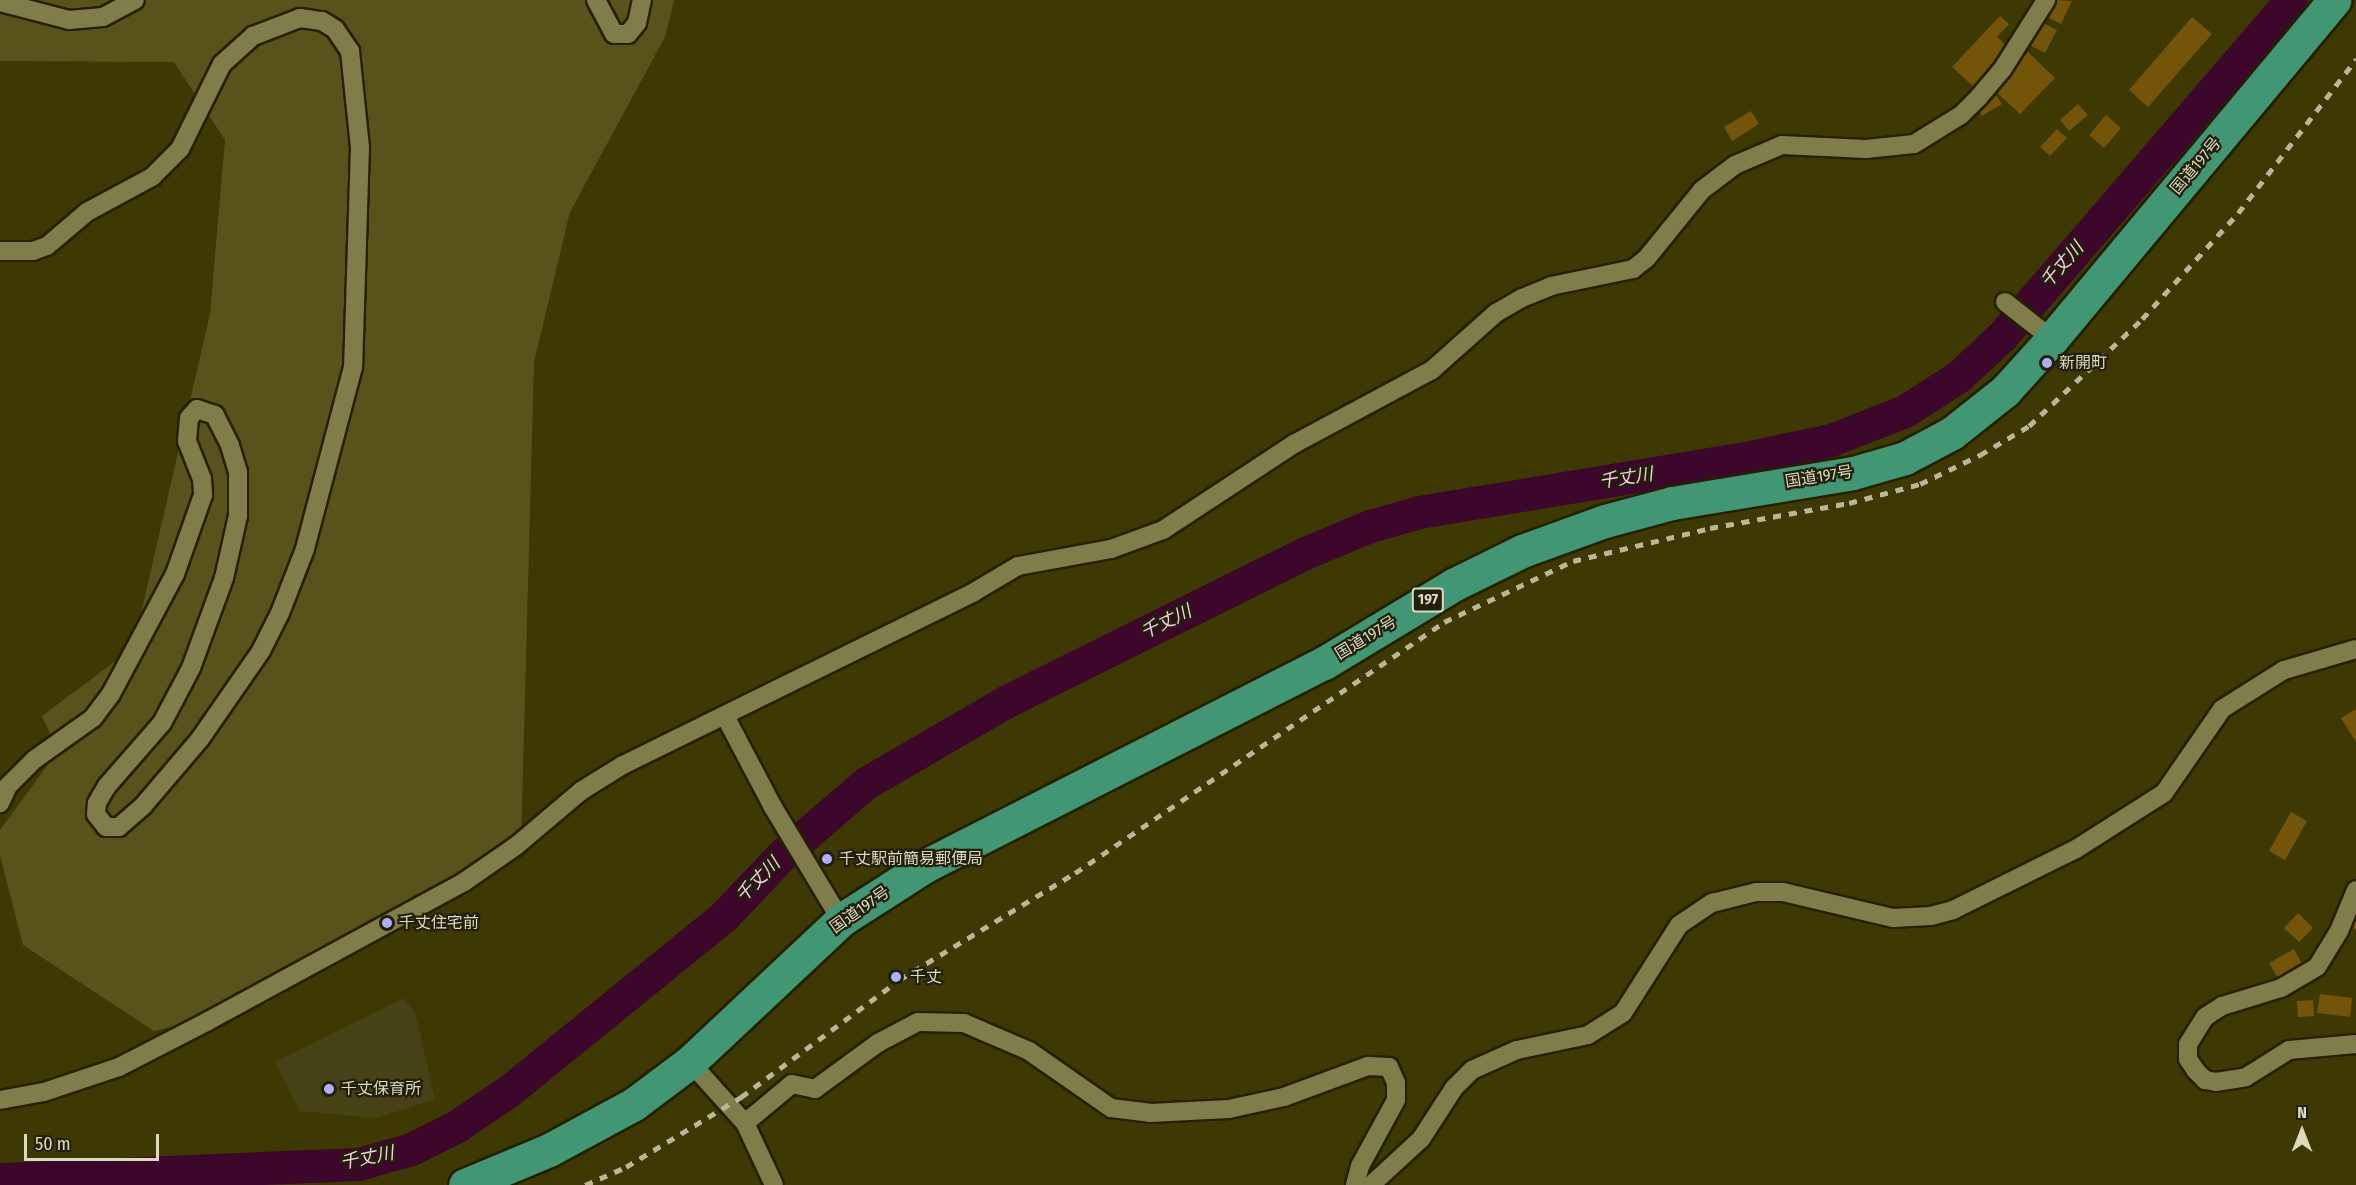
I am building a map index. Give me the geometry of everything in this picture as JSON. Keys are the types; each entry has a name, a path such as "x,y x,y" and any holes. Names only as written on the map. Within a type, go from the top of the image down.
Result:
{"highway":[{"name":"国道197号","path":"465,1185 549,1150 634,1104 690,1062 841,920 925,866 1324,663 1455,584 1522,551 1672,503 1853,473 1905,458 1952,433 2005,391 2045,334 2334,0"}],"street":[{"path":"0,2 69,20 103,17 135,0"},
{"path":"596,0 614,34 628,34 637,23 642,0"},
{"path":"0,1100 44,1092 119,1067 360,941 495,862 551,814 622,765 725,716 1018,566 1111,549 1163,530 1294,444 1432,370 1496,313 1522,298 1551,286 1633,268 1646,259 1702,190 1735,165 1765,150 1801,144 1866,149 1914,144 1961,115 1979,97 2002,70 2046,0"},
{"path":"0,251 33,251 46,246 87,212 152,177 180,149 222,64 253,36 300,18 322,21 335,29 350,51 360,147 353,367 314,519 280,613 261,651 200,738 142,806 119,826 106,827 96,814 98,803 107,786 162,723 191,668 224,578 238,516 238,472 215,415 197,409 189,418 187,441 202,480 203,495 175,574 111,694 93,718 34,760 8,786 0,803"},
{"path":"2005,302 2045,334"},
{"path":"1371,1185 1421,1139 1454,1088 1472,1070 1517,1050 1588,1035 1623,1012 1679,924 1712,903 1756,892 1783,892 1893,918 1931,916 1953,910 2076,849 2164,793 2223,709 2284,670 2356,650"},
{"path":"725,716 773,807 841,920"},
{"path":"2356,890 2339,930 2317,967 2281,988 2222,1006 2205,1017 2188,1044 2188,1059 2205,1080 2216,1082 2246,1077 2289,1050 2356,1044"},
{"path":"745,1123 792,1084 815,1089 878,1043 918,1022 964,1023 1029,1051 1111,1107 1150,1113 1229,1109 1284,1097 1368,1066 1389,1067 1396,1083 1396,1100 1360,1166 1355,1185"},
{"path":"690,1062 745,1123 774,1185"}],"shaded area":[{"path":"0,0 674,0 665,37 570,212 534,362 521,843 267,1003 154,1031 23,945 0,855 0,830 58,751 42,716 133,648 210,314 225,140 174,62 0,61"},
{"path":"404,998 416,1016 435,1099 376,1118 300,1111 275,1062"}],"building":[{"path":"2053,0 2072,1 2061,24 2045,16"},
{"path":"2000,16 2009,24 1997,37 2010,49 1974,87 1952,67"},
{"path":"2192,17 2212,34 2148,107 2129,90"},
{"path":"2041,22 2057,30 2045,53 2029,45"},
{"path":"2028,52 2055,78 2020,114 1993,89"},
{"path":"1992,89 2002,104 1982,116 1973,100"},
{"path":"2078,104 2088,115 2069,131 2060,120"},
{"path":"1751,111 1759,124 1732,141 1724,127"},
{"path":"2106,115 2121,128 2104,148 2089,135"},
{"path":"2057,129 2067,138 2050,156 2040,147"},
{"path":"2356,709 2356,742 2341,718"},
{"path":"2291,812 2307,821 2285,860 2269,851"},
{"path":"2356,907 2356,930 2347,925"},
{"path":"2298,913 2313,928 2299,942 2284,928"},
{"path":"2294,949 2302,964 2278,978 2269,963"},
{"path":"2320,994 2352,998 2350,1017 2317,1013"},
{"path":"2313,1000 2314,1016 2298,1017 2297,1001"}],"waterway":[{"name":"千丈川","path":"0,1179 359,1164 411,1149 457,1126 510,1090 724,916 782,855 866,783 1007,701 1305,553 1370,526 1419,512 1745,458 1831,440 1905,411 1958,377 2002,336 2291,0"}],"railway":[{"path":"585,1185 626,1167 741,1097 899,980 1075,873 1444,622 1573,561 1710,528 1849,503 1920,484 1980,455 2029,426 2142,319 2238,213 2356,59"}],"place":[{"name":"新開町","path":"2047,363"},
{"name":"千丈駅前簡易郵便局","path":"827,859"},
{"name":"千丈住宅前","path":"387,923"},
{"name":"千丈","path":"896,977"},
{"name":"千丈保育所","path":"329,1089"}]}
